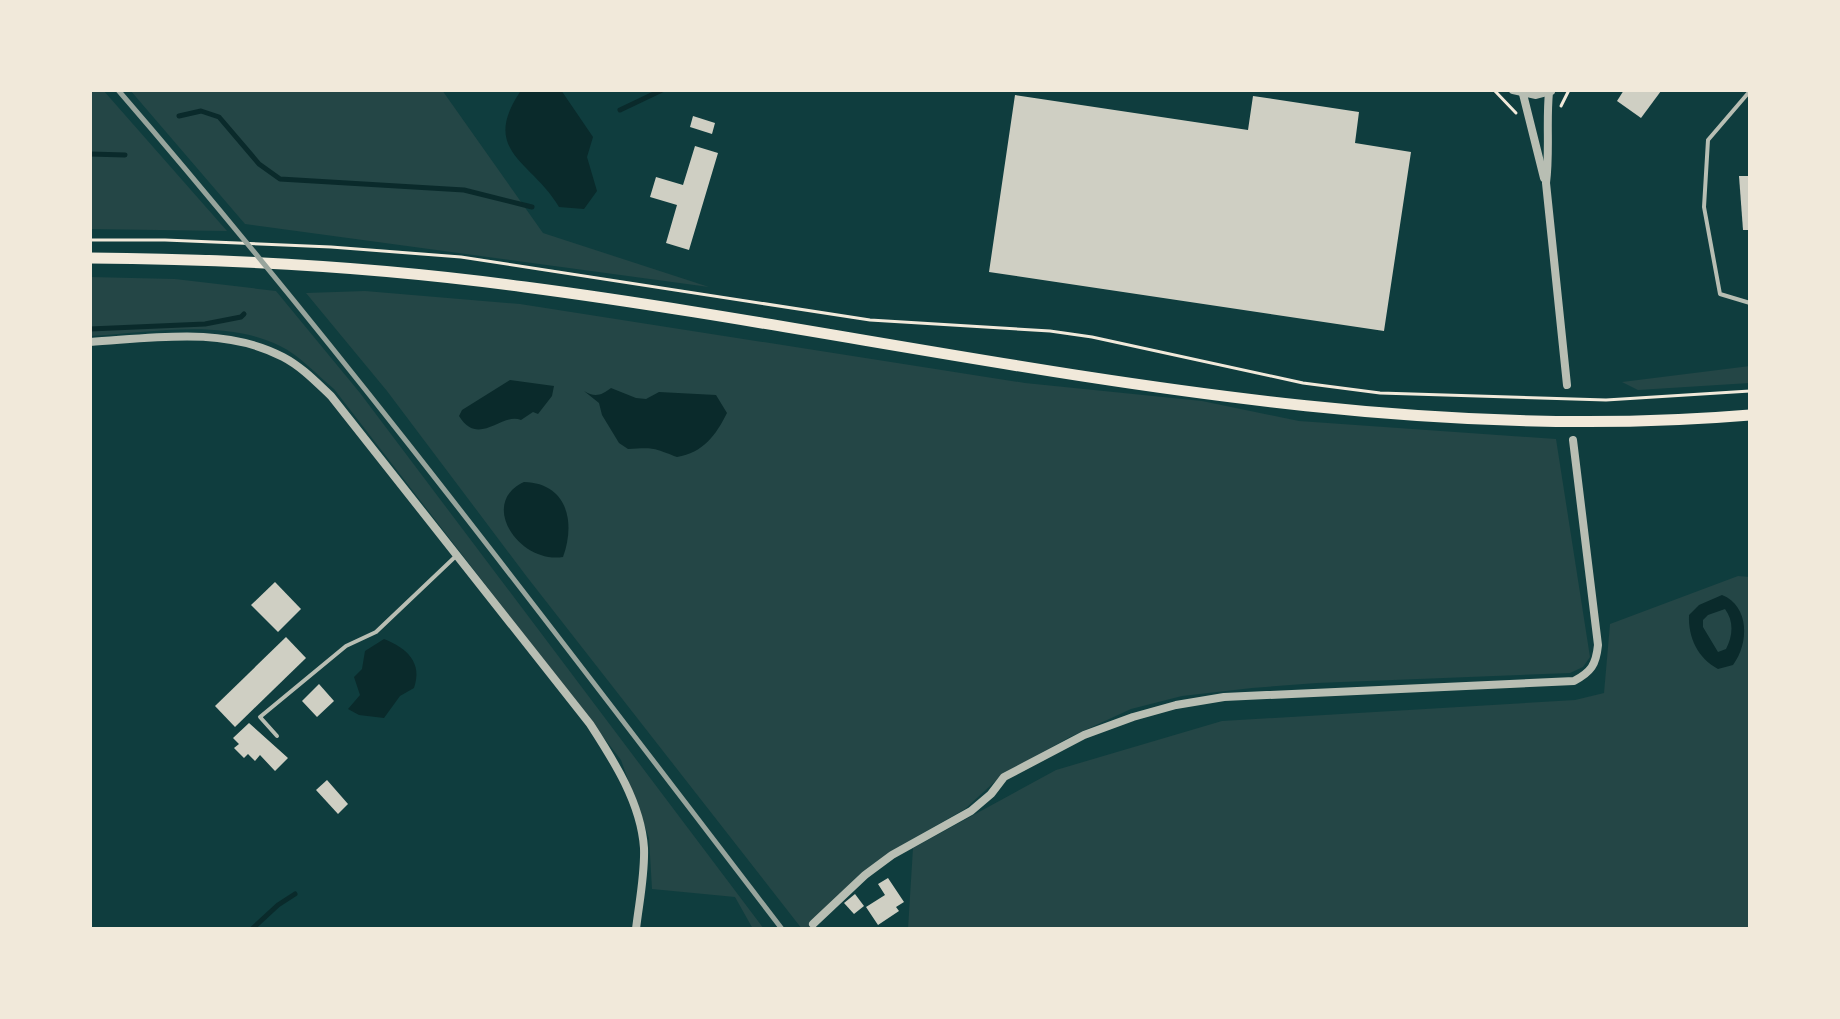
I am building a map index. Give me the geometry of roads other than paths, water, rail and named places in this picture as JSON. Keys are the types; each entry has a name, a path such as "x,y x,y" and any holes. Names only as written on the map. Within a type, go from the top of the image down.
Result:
{"main road":[{"path":"90,258 349,266 527,287 1190,392 1303,405 1456,417 1594,421 1750,415"}],"street":[{"path":"1513,90 1536,95 1550,91 1546,183"},
{"path":"1523,94 1546,183 1567,385"},
{"path":"90,342 179,336 223,338 254,345 284,357 331,396 590,724 615,762 638,818 644,848 636,929"},
{"path":"813,924 865,875 892,855 971,811 991,794 1004,777 1084,735 1133,717 1176,705 1224,697 1574,681 1589,674 1596,662 1598,645 1573,440"}],"lane":[{"path":"1750,91 1708,140 1704,207 1720,294 1750,303"},
{"path":"277,736 260,717 346,646 376,632 458,555"}],"waterway":[{"path":"620,110 662,90"},
{"path":"179,116 201,111 219,117 259,164 280,179 464,190 532,207"},
{"path":"90,154 125,155"},
{"path":"90,329 205,324 244,314"},
{"path":"252,929 295,894"}],"railway":[{"path":"118,90 373,399 782,929"}]}
